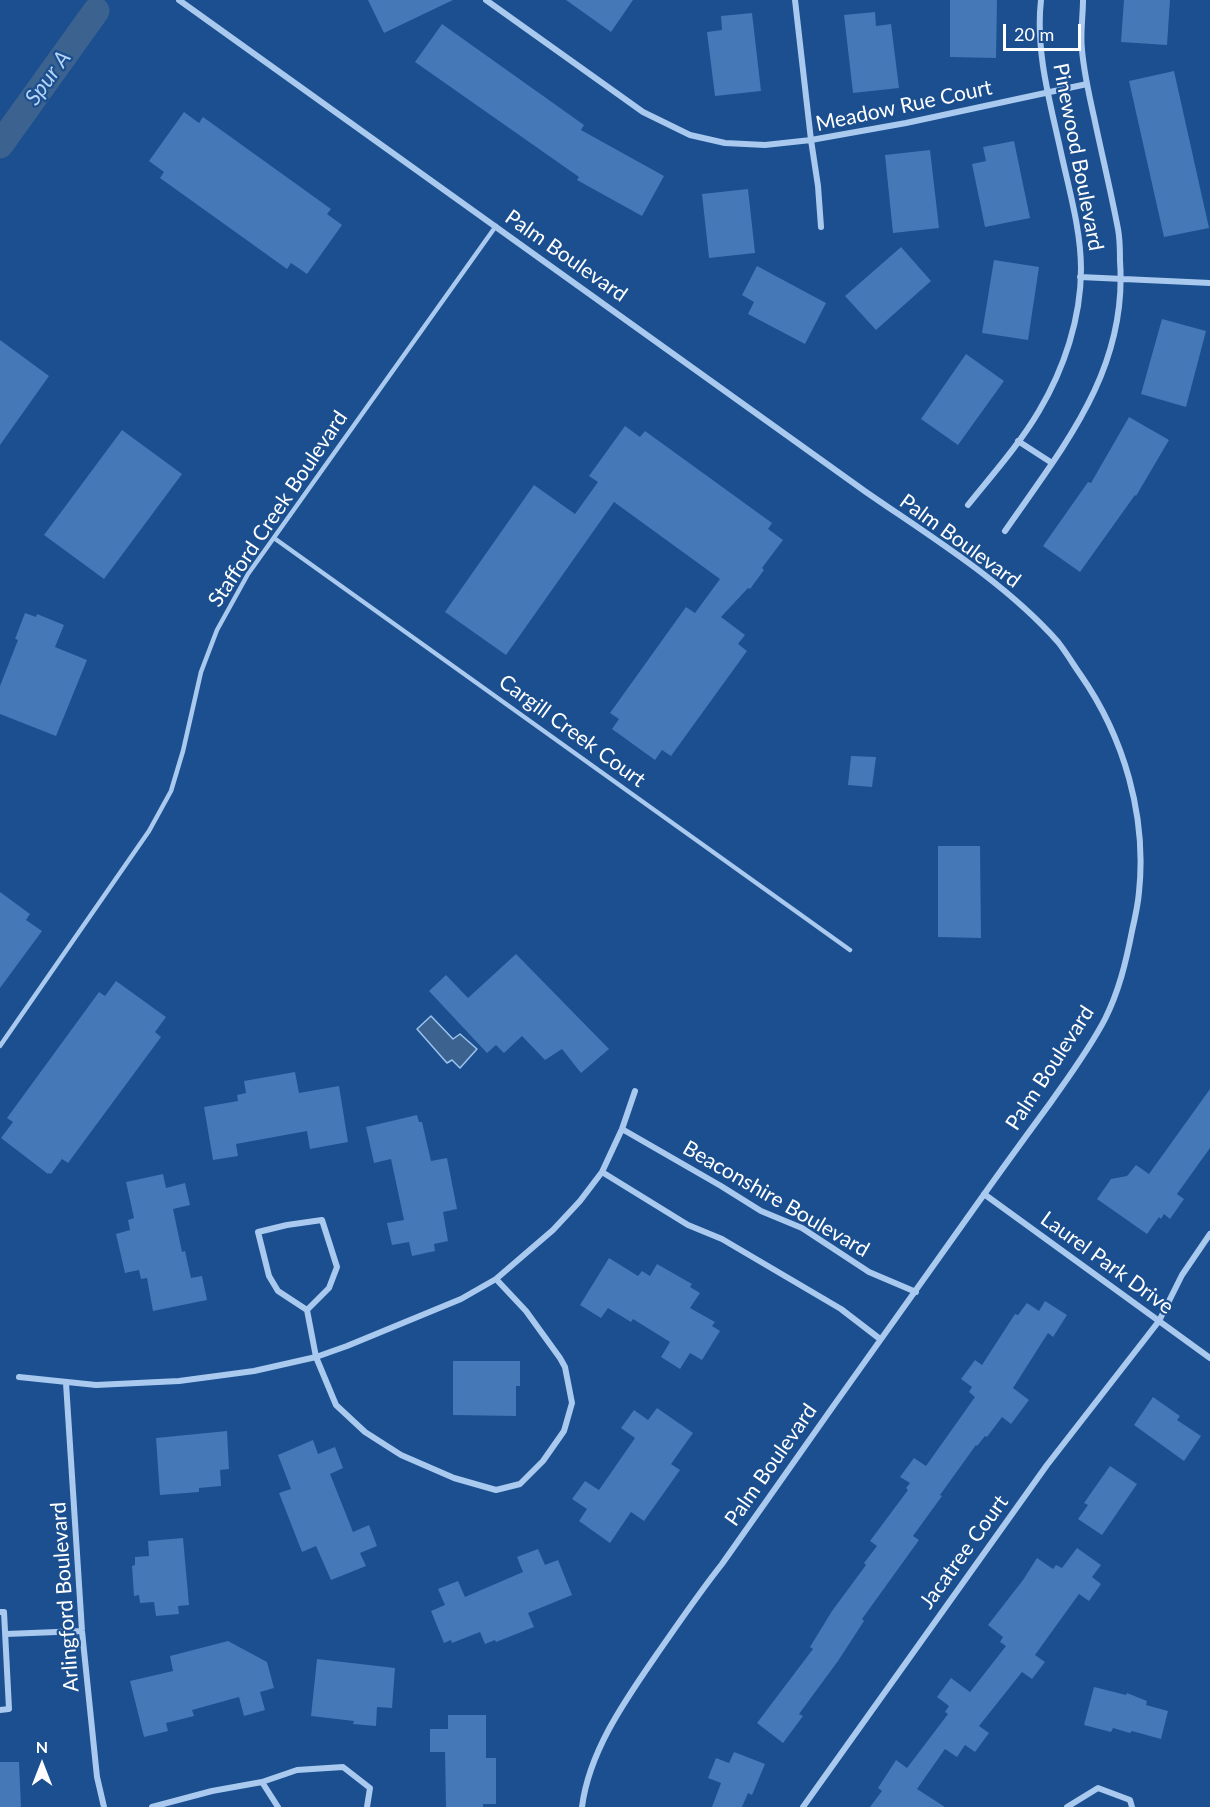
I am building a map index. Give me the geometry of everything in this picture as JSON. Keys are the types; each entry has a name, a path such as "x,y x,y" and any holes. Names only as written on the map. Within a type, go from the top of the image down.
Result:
{"street":[{"name":"Palm Boulevard","path":"179,0 978,570 1059,643 1094,695 1120,748 1136,808 1141,848 1139,893 1127,961 1104,1021 1076,1066 916,1292 880,1339 619,1710 601,1745 582,1807"},
{"path":"486,0 644,112 690,135 725,143 765,145 811,140 795,0"},
{"name":"Pinewood Boulevard","path":"968,505 1039,411 1058,376 1079,297 1077,230 1047,91 1040,43 1041,0"},
{"name":"Pinewood Boulevard","path":"1005,531 1085,411 1101,378 1118,316 1122,278 1118,232 1087,84 1082,49 1083,0"},
{"name":"Meadow Rue Court","path":"821,227 811,140 906,123 1087,84"},
{"path":"1080,277 1210,283"},
{"path":"1018,441 1052,463"},
{"path":"19,1377 96,1385 178,1381 254,1371 316,1357 461,1299 496,1279 554,1230 580,1201 602,1172 622,1129 635,1091"},
{"name":"Beaconshire Boulevard","path":"622,1129 760,1211 802,1228 870,1272 916,1292"},
{"path":"602,1172 688,1225 722,1239 841,1309 880,1339"},
{"name":"Laurel Park Drive","path":"984,1194 1210,1358"},
{"path":"307,1310 329,1288 337,1267 322,1220 258,1232 269,1276 278,1291 307,1310 316,1357 336,1405 365,1432 401,1455 454,1478 496,1490 520,1484 543,1461 564,1431 572,1403 565,1367 560,1358 526,1311 496,1279"},
{"name":"Jacatree Court","path":"803,1807 1047,1464 1159,1321 1182,1275 1210,1234"},
{"name":"Arlingford Boulevard","path":"66,1383 82,1630 98,1777 104,1807"},
{"path":"0,1612 4,1612 9,1710 0,1710"},
{"path":"6,1634 82,1630"},
{"path":"152,1807 212,1791 262,1782 297,1770 343,1767 370,1788 367,1807"},
{"path":"262,1782 278,1807"},
{"path":"1068,1807 1098,1788 1130,1800 1132,1807"}],"lane":[{"name":"Stafford Creek Boulevard","path":"0,1046 155,821 171,791 183,751 201,672 217,630 248,574 496,226"},
{"name":"Cargill Creek Court","path":"274,538 850,950"}],"water":[{"path":"431,1016 453,1039 460,1034 477,1049 460,1068 452,1060 447,1063 417,1029"}],"building":[{"path":"368,0 453,0 384,33"},
{"path":"566,0 633,0 611,32"},
{"path":"950,0 997,0 996,58 950,57"},
{"path":"1124,0 1170,0 1167,45 1121,42"},
{"path":"875,12 876,26 891,24 899,88 853,93 844,15"},
{"path":"752,13 761,91 715,96 707,32 722,30 721,16"},
{"path":"442,24 584,125 581,130 664,176 642,216 577,180 579,177 415,62"},
{"path":"1174,71 1209,228 1164,237 1129,81"},
{"path":"184,112 199,123 203,117 331,209 327,214 342,225 307,274 291,263 287,269 160,178 164,172 149,161"},
{"path":"1014,141 1030,218 985,227 972,164 986,161 983,147"},
{"path":"930,150 939,228 893,233 885,155"},
{"path":"748,189 755,253 709,258 702,194"},
{"path":"901,247 931,281 876,330 845,296"},
{"path":"994,260 1039,267 1028,340 982,333"},
{"path":"757,266 826,303 805,344 748,314 754,302 742,295"},
{"path":"1162,319 1206,331 1186,407 1141,394"},
{"path":"0,340 49,376 0,445"},
{"path":"966,354 1004,381 958,445 921,419"},
{"path":"1129,417 1169,440 1136,496 1080,572 1043,546 1088,482 1091,483"},
{"path":"625,426 640,437 645,431 772,523 768,529 783,540 750,589 748,588 721,617 745,635 738,644 747,651 671,756 662,750 655,760 612,729 619,719 610,713 686,607 695,613 720,579 614,502 506,655 445,612 534,485 575,514 598,482 589,476"},
{"path":"122,430 182,474 104,579 44,535"},
{"path":"25,613 36,617 37,614 64,625 55,647 87,660 56,736 0,714 0,686 18,640 15,639"},
{"path":"851,756 876,757 872,787 848,785"},
{"path":"938,846 980,846 981,938 938,937"},
{"path":"0,892 30,914 26,920 42,931 0,988"},
{"path":"516,954 609,1049 581,1073 562,1049 545,1060 522,1036 504,1053 496,1045 487,1053 429,991 446,975 468,998"},
{"path":"116,981 166,1017 155,1032 161,1037 68,1163 62,1159 51,1174 48,1174 1,1138 13,1122 7,1118 99,992 105,996"},
{"path":"295,1072 299,1093 339,1086 348,1142 310,1149 307,1131 236,1144 238,1156 213,1160 204,1107 238,1101 237,1095 246,1093 244,1081"},
{"path":"1210,1089 1210,1148 1177,1194 1184,1199 1170,1219 1164,1214 1161,1219 1159,1217 1147,1234 1097,1199 1111,1179 1127,1176 1136,1165 1149,1174"},
{"path":"417,1115 419,1122 422,1122 431,1161 447,1158 457,1209 443,1212 448,1241 434,1244 435,1251 412,1256 409,1242 392,1245 387,1223 404,1220 391,1159 374,1163 366,1127"},
{"path":"163,1174 166,1188 185,1183 190,1205 173,1209 182,1252 185,1251 191,1278 202,1276 207,1300 153,1311 147,1278 141,1279 139,1270 125,1273 116,1234 130,1230 128,1220 134,1218 126,1182"},
{"path":"609,1258 638,1276 642,1271 650,1276 657,1264 692,1284 690,1287 700,1293 690,1308 715,1322 712,1326 720,1331 702,1360 690,1353 680,1369 661,1357 670,1342 633,1319 631,1322 608,1308 601,1318 580,1305"},
{"path":"1045,1301 1067,1315 1053,1337 1048,1333 1013,1388 1029,1400 1011,1424 1002,1417 987,1437 985,1436 976,1445 940,1495 942,1496 913,1536 919,1540 862,1619 864,1621 799,1714 803,1716 783,1743 757,1723 813,1649 810,1647 832,1611 866,1565 864,1563 877,1546 870,1541 908,1490 906,1488 910,1483 900,1477 914,1458 926,1466 975,1397 969,1392 972,1387 961,1379 975,1360 982,1365 1015,1314 1018,1315 1027,1303 1039,1311"},
{"path":"453,1361 520,1361 520,1386 516,1386 516,1416 453,1415"},
{"path":"1153,1397 1180,1416 1177,1420 1201,1436 1184,1461 1134,1425"},
{"path":"657,1408 693,1433 671,1464 680,1470 644,1521 631,1512 610,1543 579,1521 587,1509 572,1499 585,1481 599,1490 635,1438 621,1428 634,1410 648,1420"},
{"path":"227,1431 229,1469 220,1470 221,1486 199,1488 199,1492 160,1495 156,1438"},
{"path":"313,1440 318,1454 335,1447 343,1468 330,1474 353,1532 369,1525 377,1546 360,1553 366,1566 331,1580 316,1546 302,1552 279,1493 291,1489 278,1455"},
{"path":"1110,1466 1137,1484 1102,1535 1078,1519 1088,1505 1084,1503"},
{"path":"183,1538 189,1605 178,1606 179,1614 156,1616 154,1602 140,1603 139,1595 134,1596 132,1566 135,1565 135,1557 149,1556 148,1541"},
{"path":"1077,1548 1101,1565 1092,1577 1101,1584 1089,1601 1079,1594 1035,1655 1045,1662 1032,1679 1022,1672 979,1726 989,1733 975,1752 965,1745 957,1757 945,1749 917,1789 945,1807 870,1807 882,1791 878,1788 896,1760 907,1768 948,1714 945,1712 949,1706 937,1697 951,1678 970,1692 1006,1646 1000,1642 1003,1637 988,1625 1037,1558 1053,1569 1056,1565 1062,1568"},
{"path":"538,1549 545,1565 558,1560 572,1595 528,1613 534,1627 496,1642 495,1640 485,1644 480,1632 452,1643 451,1640 444,1643 431,1611 445,1605 438,1589 458,1581 465,1597 523,1572 517,1557"},
{"path":"228,1641 267,1662 274,1688 260,1692 265,1710 244,1716 239,1697 192,1710 194,1716 166,1723 168,1731 144,1737 130,1681 173,1671 170,1656"},
{"path":"317,1659 395,1668 392,1708 377,1707 376,1726 311,1716"},
{"path":"1094,1687 1126,1695 1127,1693 1147,1701 1146,1705 1168,1711 1161,1739 1132,1731 1130,1733 1113,1728 1111,1732 1084,1725"},
{"path":"448,1715 486,1715 486,1758 496,1758 496,1804 483,1804 483,1807 446,1807 445,1752 430,1752 430,1729 448,1729"},
{"path":"734,1752 765,1764 752,1795 748,1793 742,1807 712,1807 721,1783 708,1778 716,1758 729,1763"},
{"path":"0,1762 19,1762 21,1807 0,1807"}],"waterway":[{"name":"Spur A","path":"0,145 96,11"}]}
